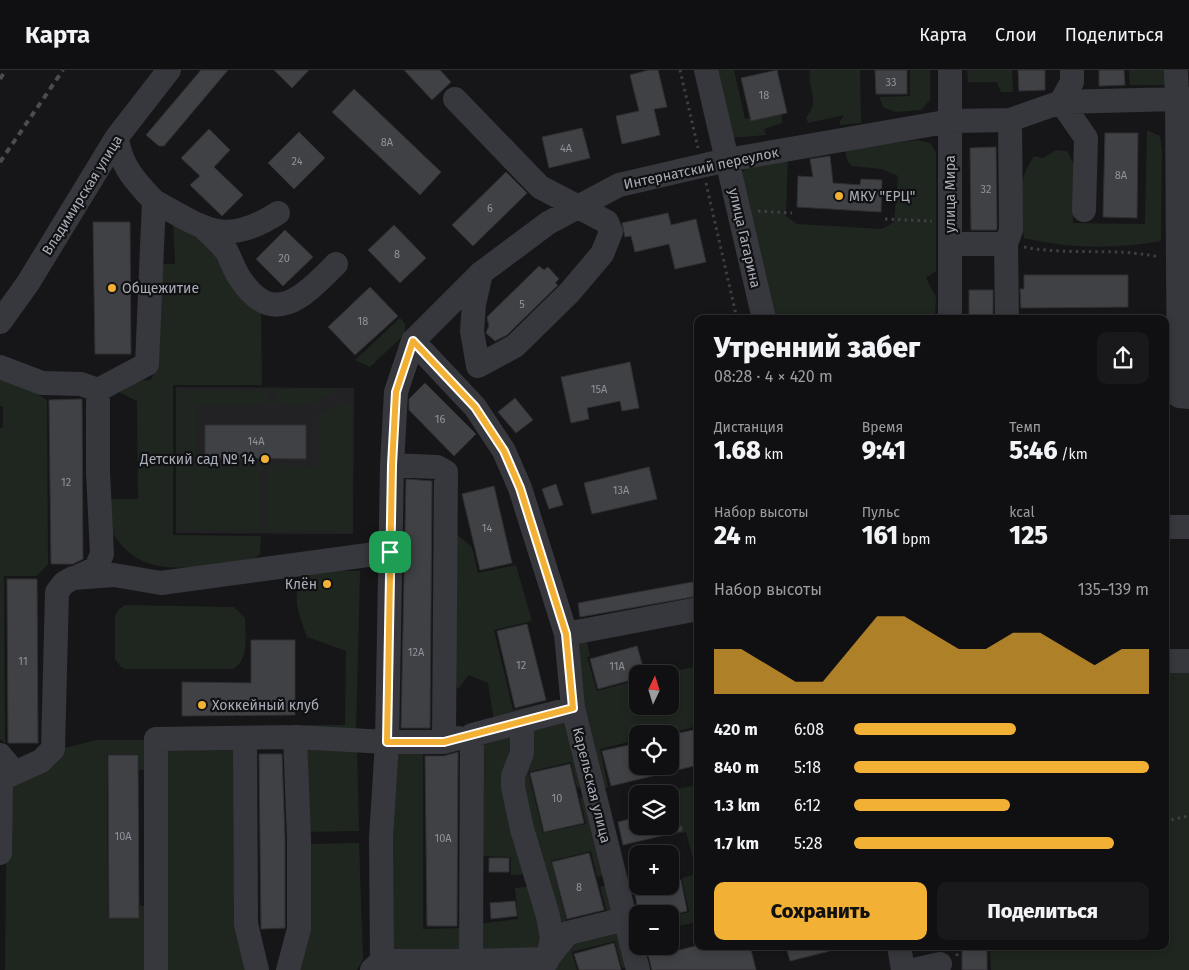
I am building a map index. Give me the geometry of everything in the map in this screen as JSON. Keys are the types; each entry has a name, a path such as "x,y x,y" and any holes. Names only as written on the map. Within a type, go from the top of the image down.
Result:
{"street":[{"name":"Владимирская улица","path":"0,322 28,283 117,137 170,70"},
{"name":"улица Гагарина","path":"706,70 763,315"},
{"name":"улица Мира","path":"950,70 950,315"},
{"path":"1072,70 1072,82 1062,102 1086,138 1084,210"},
{"path":"1176,70 1183,99 1184,262 1178,401"},
{"path":"455,99 540,187 607,222 611,232 602,254 569,294 516,346 478,366 472,331 474,304 481,273"},
{"name":"Интернатский переулок","path":"413,341 481,273 548,223 619,185 727,160 951,121 1010,120 1062,102 1183,99"},
{"path":"1007,315 1006,244 1011,230 1010,120"},
{"path":"117,137 119,153 130,176 154,201 206,230 226,252 245,285 255,296 275,306 289,304 298,300 336,264"},
{"path":"0,367 42,383 81,384 98,390 147,364 154,201"},
{"path":"206,230 232,232 260,225 278,213"},
{"path":"950,233 1006,244"},
{"path":"413,341 396,392 392,465 387,742 381,838 377,965 471,960 548,965"},
{"name":"Карельская улица","path":"413,341 475,407 504,451 520,488 566,634 573,708 638,970"},
{"path":"0,853 2,780 7,764 41,761 53,749 57,592 64,583 96,568 102,554 98,472 98,390"},
{"path":"392,465 437,467 446,472 444,742"},
{"path":"1169,527 1189,527"},
{"path":"73,578 114,575 161,583 390,552"},
{"path":"566,634 694,610"},
{"path":"1169,661 1189,661"},
{"path":"156,970 156,739 295,737 387,742 444,742 522,723 573,708"},
{"path":"522,723 522,753 513,776 513,787 522,829 548,916 552,939 548,965"},
{"path":"471,960 472,734"},
{"path":"288,970 299,928 299,839 295,737"},
{"path":"245,738 246,924 257,970"},
{"path":"548,965 568,933 625,919"},
{"path":"900,950 903,970"},
{"path":"914,970 940,960"}],"path":[{"path":"680,70 736,315"},
{"path":"738,210 792,213"},
{"path":"885,219 950,233"},
{"path":"1006,244 1046,252 1140,253 1184,262"},
{"path":"1169,820 1189,816"}],"shaded area":[{"path":"709,70 734,70 745,119 782,110 782,123 764,129 766,135 730,138"},
{"path":"810,70 860,70 861,123 840,125 844,115 808,123 806,117 813,106"},
{"path":"910,70 930,70 930,100 921,110 896,112 884,108 879,97 910,96"},
{"path":"967,70 1012,70 1013,92 1001,92 997,82 968,82"},
{"path":"1129,70 1167,70 1167,85 1130,85"},
{"path":"1147,130 1160,136 1162,150 1161,241 1144,244 1092,247 1041,242 1024,238 1019,205 1024,176 1034,156 1043,158 1056,150 1067,151 1074,165 1073,223 1145,224"},
{"path":"917,140 930,143 936,152 936,271 926,278 936,297 935,315 768,315 741,174 746,168 788,158 786,216 797,224 882,229 894,222 898,176 881,169 852,166 847,160 845,150"},
{"path":"173,222 204,233 261,309 262,385 173,385 173,535 261,536 260,554 253,559 207,566 174,568 158,566 144,562 131,554 106,525 105,499 138,499 137,401 113,389 132,381 151,380 153,375 150,264 175,264"},
{"path":"400,318 405,324 405,334 370,367 355,360"},
{"path":"13,379 47,400 48,564 37,576 4,576 5,743 0,739 0,428 3,427 3,406 0,406 0,380"},
{"name":"Детский сад № 14","path":"176,387 354,388 353,534 176,533"},
{"path":"178,390 268,390 268,405 195,405 195,467 261,467 261,531 178,530"},
{"path":"276,390 338,390 311,405 276,405"},
{"path":"352,402 351,531 267,531 269,465 318,466 319,417 322,411"},
{"path":"455,533 472,547 478,573 516,565 532,621 494,630 513,710 548,702 536,711 494,721 488,683 469,675 458,689 451,679"},
{"path":"317,570 360,571 356,732 308,732 307,725 345,725 346,651 307,637 298,608 297,591 301,583 307,576"},
{"path":"125,605 234,607 245,618 246,639 242,659 233,669 125,669 115,659 115,617 118,610"},
{"path":"584,628 590,656 587,657 597,691 629,682 629,715 679,715 679,670 694,667 694,727 679,731 679,725 629,725 629,742 600,749 608,787 600,790 556,634"},
{"path":"1189,666 1189,970 991,970 990,950 1169,950 1169,667"},
{"path":"564,711 585,787 577,788 571,762 528,772 543,833 586,824 580,798 587,796 608,874 597,877 591,851 551,861 567,923 607,913 600,887 611,884 619,915 556,942 517,776 526,726"},
{"path":"517,729 530,874 511,875 511,857 479,856 477,746"},
{"path":"96,740 150,740 151,770 139,770 138,754 107,754 108,918 139,918 140,906 153,906 152,970 5,970 7,782 61,749"},
{"path":"236,743 250,970 161,970 161,744"},
{"path":"357,743 359,831 305,832 303,745"},
{"path":"393,752 423,752 423,929 464,928 464,952 390,952"},
{"path":"694,786 694,863 686,832 679,834 679,789"},
{"path":"359,843 363,959 357,970 297,970 305,844"},
{"path":"694,875 694,923 679,926 679,914 689,912 682,878"},
{"path":"533,886 544,941 533,950 478,954 478,924 518,919 515,888"},
{"path":"621,923 631,966 622,968 615,941 572,952 577,970 553,970 573,935"}],"building":[{"path":"201,70 228,70 164,146 159,146 146,135"},
{"path":"274,70 309,70 292,88"},
{"path":"404,70 440,70 451,82 432,100"},
{"path":"649,70 658,70 667,107 654,109 660,135 622,144 616,116 639,111 630,75"},
{"path":"777,70 787,113 751,121 741,78"},
{"path":"875,70 907,70 907,94 876,94"},
{"path":"1018,70 1045,70 1045,90 1019,91"},
{"path":"1099,70 1124,70 1125,85 1099,86"},
{"path":"354,89 441,172 420,195 332,112"},
{"path":"582,128 590,158 549,168 542,137"},
{"path":"209,129 230,150 214,167 243,195 222,216 190,185 200,176 181,158"},
{"path":"299,132 325,158 294,189 268,163"},
{"path":"1105,133 1138,133 1137,218 1103,217"},
{"path":"996,147 997,228 996,230 971,230 970,148"},
{"name":"МКУ \"ЕРЦ\"","path":"830,156 833,183 860,185 861,179 882,180 881,212 797,207 798,176 813,177 810,159"},
{"path":"506,172 527,193 473,246 452,225"},
{"path":"668,213 671,225 696,219 706,262 675,269 669,244 635,252 631,236 625,237 622,223"},
{"name":"Общежитие","path":"93,222 130,222 131,354 95,354"},
{"path":"394,225 426,258 400,283 368,250"},
{"path":"285,230 313,257 283,286 256,259"},
{"path":"539,266 544,270 548,267 559,279 555,283 558,285 507,335 495,341 486,333 489,326 487,317"},
{"path":"1024,275 1128,275 1128,307 1021,308 1020,289 1024,289"},
{"path":"370,287 398,316 355,355 328,327"},
{"path":"969,290 993,290 993,315 969,315"},
{"path":"630,362 639,408 622,411 620,401 587,408 589,419 571,423 561,377"},
{"path":"425,383 476,434 454,456 409,410 409,399"},
{"path":"515,398 533,420 516,433 498,412"},
{"path":"82,399 83,559 73,564 51,564 49,400"},
{"path":"205,425 306,425 306,459 205,458"},
{"path":"649,467 657,499 592,514 584,483"},
{"path":"406,479 432,481 430,728 401,728"},
{"path":"556,484 563,505 549,509 542,489"},
{"path":"494,486 512,563 480,570 462,494"},
{"path":"7,579 37,579 38,743 8,743"},
{"path":"694,582 694,597 580,617 578,603"},
{"path":"527,624 546,700 515,708 497,631"},
{"path":"251,640 295,640 295,715 182,716 182,682 251,683"},
{"path":"637,646 642,665 629,665 629,680 598,689 590,659"},
{"path":"694,730 694,766 679,770 679,733"},
{"path":"629,745 629,775 657,775 611,786 602,751"},
{"path":"458,752 457,926 427,926 425,756 444,756"},
{"path":"259,754 282,754 285,839 285,928 261,929"},
{"path":"108,755 138,755 139,918 109,918"},
{"path":"570,764 584,823 544,832 530,773"},
{"path":"629,819 629,835 665,835 623,845 618,822"},
{"path":"679,826 682,826 682,831 679,832"},
{"path":"589,853 604,910 567,919 552,862"},
{"path":"489,858 509,858 509,872 489,872"},
{"path":"679,880 681,880 687,911 679,913 679,905 637,905 635,895 679,895"},
{"path":"515,901 517,916 491,919 490,903"},
{"path":"614,943 621,970 579,970 574,954"},
{"path":"694,946 694,950 751,950 756,970 652,970 648,955 679,955 679,950"},
{"path":"787,950 830,950 830,951 790,961"},
{"path":"962,950 987,950 987,970 962,970"}],"railway":[{"path":"0,79 6,70"},
{"path":"0,162 63,70"}],"place":[{"name":"МКУ \"ЕРЦ\"","path":"839,196"},
{"name":"Общежитие","path":"112,288"},
{"name":"Детский сад № 14","path":"265,459"},
{"name":"Клён","path":"327,584"},
{"name":"Хоккейный клуб","path":"202,705"}],"route":[{"path":"413,341 475,407 504,451 520,488 566,634 573,708 522,723 444,742 387,742 390,552 396,392 413,341"}]}
